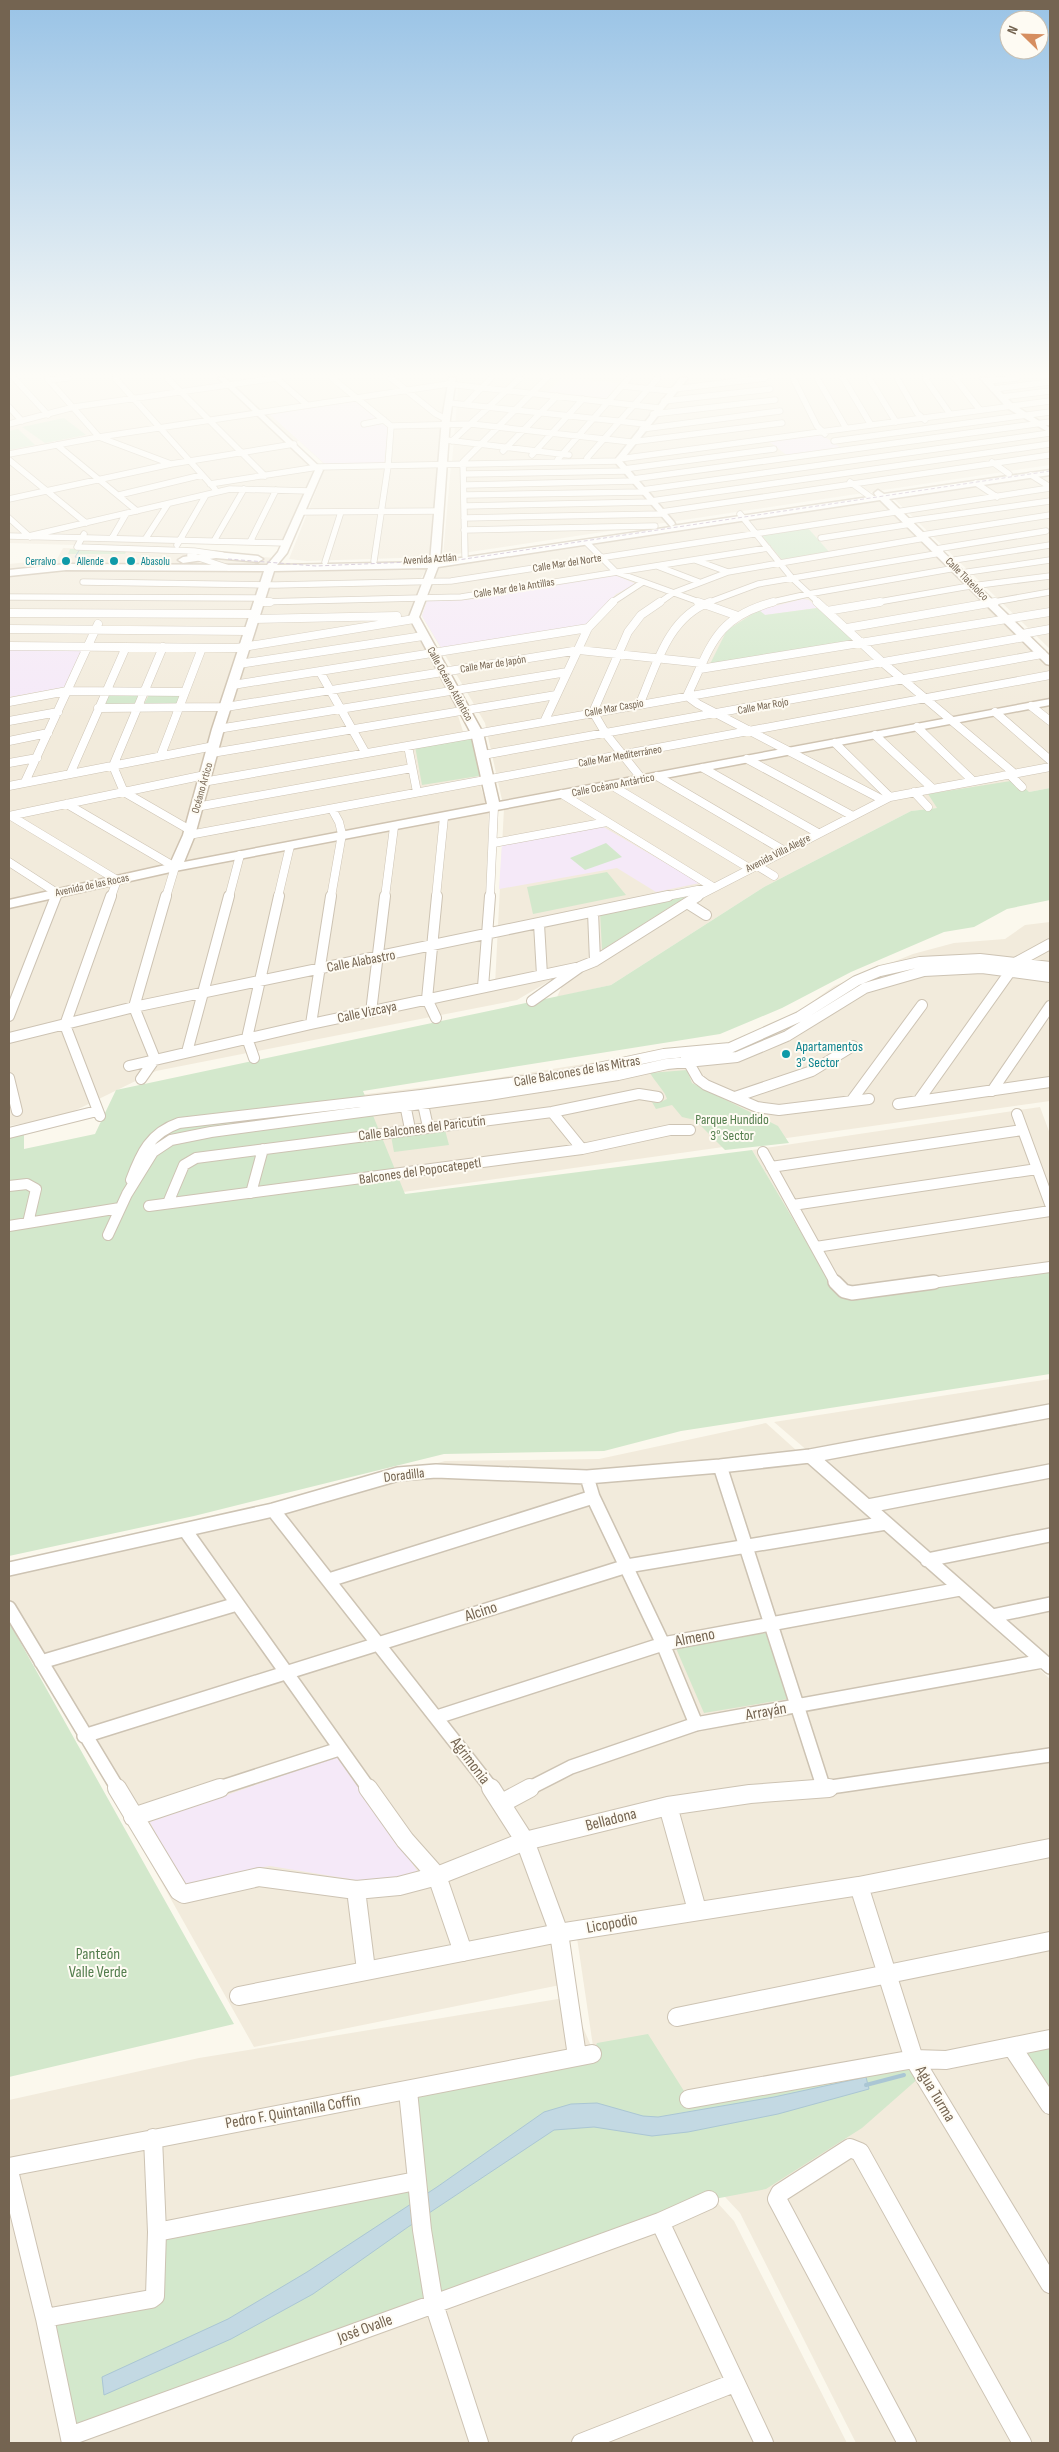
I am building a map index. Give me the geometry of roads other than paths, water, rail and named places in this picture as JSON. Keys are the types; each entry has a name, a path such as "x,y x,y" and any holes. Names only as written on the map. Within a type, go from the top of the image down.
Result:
{"street":[{"path":"9,499 40,492"},
{"path":"49,492 86,523"},
{"path":"119,494 126,492"},
{"path":"30,537 216,492"},
{"path":"214,541 242,492"},
{"path":"250,542 275,492"},
{"path":"276,561 309,492"},
{"path":"374,561 384,492"},
{"path":"9,646 202,648 244,646 414,617 435,562 441,492"},
{"path":"465,556 465,495 580,492"},
{"path":"644,492 671,524"},
{"path":"465,506 652,502 716,492"},
{"path":"464,518 662,513 790,492"},
{"path":"869,492 875,496"},
{"name":"Avenida Aztlán","path":"9,573 46,568 89,567 229,568 276,561 435,562 587,543 747,515 897,492"},
{"name":"Avenida Aztlán","path":"875,496 903,492"},
{"path":"989,492 1048,532"},
{"name":"Calle Mar del Norte","path":"83,582 264,584 452,581 1019,492"},
{"path":"119,494 137,511"},
{"path":"174,550 206,495"},
{"name":"Calle Tlatelolco","path":"875,496 897,510 1024,636 1046,654 1050,662"},
{"path":"733,501 747,515 756,533 792,578 882,662 953,721 1012,774 1022,787"},
{"path":"642,780 606,734 593,712 616,654 628,632 641,615 673,593 728,572 780,562 909,523 1050,501"},
{"path":"146,538 168,504"},
{"path":"300,512 440,511"},
{"path":"326,562 341,512"},
{"path":"112,538 126,514"},
{"name":"Avenida Aztlán","path":"276,561 435,562 655,526 747,515"},
{"path":"828,546 923,537 1050,516"},
{"path":"9,518 30,537"},
{"path":"808,524 828,546"},
{"path":"464,530 655,526"},
{"path":"86,531 77,547 174,550 222,555"},
{"path":"640,703 658,658 677,624 704,604 744,589 792,578 1048,532"},
{"path":"9,536 285,543"},
{"path":"587,543 616,572 738,616"},
{"path":"948,561 1050,545"},
{"path":"134,548 150,552 182,553 229,568"},
{"name":"Calle Mar de la Antillas","path":"9,597 259,600 461,597 768,548"},
{"name":"Avenida Aztlán","path":"134,568 222,555 256,558 275,556 276,561"},
{"path":"694,559 728,572"},
{"path":"887,798 750,731 687,696 721,629 738,616 770,603 809,594 959,571 1050,560"},
{"name":"Océano Ártico","path":"134,1007 175,867 189,832 248,631 264,584 276,561"},
{"path":"655,566 699,582"},
{"path":"76,597 89,567"},
{"path":"827,611 1050,576"},
{"path":"124,630 143,582"},
{"path":"545,720 588,628 611,603 643,582"},
{"path":"847,628 1050,592"},
{"path":"25,782 111,598"},
{"name":"Calle Mar de Japón","path":"98,708 226,707 579,650 658,658 701,666 850,644 863,644 1050,612"},
{"path":"9,613 132,613 397,619"},
{"name":"Calle Océano Atlántico","path":"414,617 443,672 456,691 477,733 494,807 494,843 483,987"},
{"path":"233,685 588,628"},
{"path":"9,629 248,631"},
{"name":"Calle Mar Caspio","path":"10,816 124,792 408,746 640,703 882,662 1024,636 1050,629"},
{"path":"239,664 423,636"},
{"path":"70,774 126,647"},
{"path":"163,647 113,766 124,792 189,832"},
{"path":"161,755 202,648"},
{"name":"Calle Mar Rojo","path":"483,756 1046,654"},
{"path":"320,672 332,690 365,752"},
{"path":"218,729 567,672"},
{"name":"Calle Mar Mediterráneo","path":"189,832 332,809 1050,676"},
{"path":"9,702 67,692 186,692"},
{"path":"9,786 161,755 213,750 352,730 556,695"},
{"name":"Calle Océano Antártico","path":"175,867 1050,702"},
{"path":"1031,706 1050,721"},
{"path":"9,721 58,712"},
{"path":"995,712 1050,760"},
{"path":"917,728 973,781"},
{"path":"9,741 48,733"},
{"path":"875,735 932,788"},
{"path":"835,743 887,798"},
{"path":"408,746 417,792"},
{"path":"9,763 37,758"},
{"path":"746,759 851,815"},
{"name":"Avenida Villa Alegre","path":"532,1001 580,967 595,960 687,904 713,886 887,798 1050,767"},
{"path":"196,806 412,768"},
{"path":"703,768 818,833"},
{"path":"657,776 783,850"},
{"path":"610,785 752,867 774,876"},
{"path":"914,792 928,807"},
{"path":"562,794 713,886"},
{"path":"67,804 175,867"},
{"path":"312,1024 319,969 339,844 342,836 342,827 332,809"},
{"path":"9,1133 98,1114 65,1025 117,880 10,816"},
{"path":"436,1018 426,999 444,817"},
{"path":"494,843 607,822"},
{"path":"371,1012 394,827"},
{"path":"254,1058 247,1038 262,980 290,846"},
{"path":"187,1052 240,855"},
{"path":"9,862 57,892 9,1016"},
{"name":"Avenida de las Rocas","path":"9,904 175,867"},
{"name":"Calle Alabastro","path":"9,1038 134,1007 432,947 713,886"},
{"path":"687,904 706,915"},
{"path":"593,912 595,960"},
{"path":"539,924 542,975"},
{"path":"919,1100 1013,966 1050,944"},
{"name":"Calle Balcones de las Mitras","path":"698,1057 743,1044 799,1017 856,981 880,971 981,964 1050,967"},
{"name":"Calle Balcones de las Mitras","path":"1013,966 1050,977"},
{"name":"Calle Vizcaya","path":"128,1066 247,1038 580,967"},
{"name":"Calle Balcones de las Mitras","path":"108,1235 127,1194 137,1182 153,1152 171,1140 404,1101 618,1075 666,1059 737,1056 758,1049 825,1014 865,988 922,967"},
{"path":"856,981 865,988"},
{"path":"852,1100 922,1005"},
{"path":"992,1091 1050,1006"},
{"path":"134,1007 155,1059 141,1079"},
{"path":"735,1097 782,1081 840,1057 852,1046"},
{"path":"698,1057 706,1075 706,1085"},
{"path":"686,1058 698,1079 706,1085 756,1107 771,1110 869,1099"},
{"path":"9,1078 17,1111"},
{"path":"898,1104 1050,1082"},
{"name":"Calle Balcones del Paricutín","path":"168,1203 186,1162 196,1158 552,1112 639,1094 658,1097"},
{"path":"421,1099 428,1127"},
{"path":"404,1101 410,1129"},
{"path":"552,1112 582,1149"},
{"path":"1017,1114 1050,1204"},
{"name":"Balcones del Popocatepetl","path":"149,1206 582,1149 670,1130 690,1130"},
{"path":"771,1167 1022,1130"},
{"path":"251,1193 263,1149"},
{"path":"763,1152 838,1287 844,1292 852,1293 1050,1266"},
{"path":"793,1205 1037,1169"},
{"path":"9,1186 27,1184 35,1186 36,1189 28,1223"},
{"path":"9,1226 120,1208"},
{"path":"816,1247 1050,1211"},
{"name":"Doradilla","path":"9,1569 273,1510 398,1474 436,1471 587,1477 720,1466 810,1456 1050,1411"},
{"path":"810,1456 1047,1664"},
{"path":"720,1466 772,1622 796,1706 824,1789"},
{"path":"868,1506 1050,1470"},
{"path":"587,1477 593,1497 663,1644 696,1724"},
{"path":"329,1580 593,1497"},
{"name":"Agrimonia","path":"273,1510 437,1717 502,1803 525,1841 559,1933 585,2055"},
{"name":"Alcino","path":"84,1736 627,1566 886,1523"},
{"path":"185,1530 405,1840 437,1876 463,1952"},
{"path":"927,1560 1050,1535"},
{"name":"Almeno","path":"437,1717 663,1644 772,1622 960,1589"},
{"path":"40,1662 237,1604"},
{"path":"992,1616 1050,1604"},
{"path":"9,1608 133,1817 339,1749"},
{"name":"Arrayán","path":"502,1803 571,1767 696,1724 1047,1664"},
{"name":"Belladona","path":"133,1817 181,1893 259,1877 356,1890 398,1886 437,1876 525,1841 668,1806 750,1794 824,1789 1050,1756"},
{"path":"668,1806 697,1910"},
{"name":"Licopodio","path":"239,1996 559,1933 859,1886 1050,1848"},
{"name":"Agua Turma","path":"859,1886 914,2059 1050,2284"},
{"path":"356,1890 366,1970"},
{"path":"677,2017 1050,1941"},
{"path":"689,2099 914,2059 946,2060 1050,2039"},
{"path":"1012,2048 1050,2105"},
{"name":"Pedro F. Quintanilla Coffin","path":"9,2167 153,2138 408,2091 585,2055"},
{"path":"408,2091 422,2230 434,2304 479,2443"},
{"path":"45,2318 152,2299 157,2291 158,2232 153,2138"},
{"path":"908,2443 777,2198 780,2193 854,2148 860,2152 1022,2443"},
{"path":"9,2171 45,2318 71,2439"},
{"path":"158,2232 417,2188"},
{"name":"José Ovalle","path":"71,2439 660,2222 709,2200"},
{"path":"660,2222 734,2383 764,2443"},
{"path":"581,2443 734,2383"}],"water":[{"path":"866,2077 869,2089 778,2114 688,2132 652,2136 594,2127 554,2130 408,2227 313,2294 231,2339 104,2395 102,2377 228,2319 307,2272 437,2187 544,2112 571,2104 597,2103 643,2116 658,2117 774,2097"}],"waterway":[{"path":"80,549 75,557 87,559 84,564"},
{"path":"866,2085 904,2075"}],"railway":[{"path":"228,559 316,566 458,560 907,492"}],"place":[{"name":"Cerralvo","path":"66,561"},
{"name":"Allende","path":"114,561"},
{"name":"Abasolu","path":"131,561"},
{"name":"Apartamentos 3° Sector","path":"786,1054"}],"park label":[{"name":"Parque Hundido 3° Sector","path":"732,1128"},
{"name":"Panteón Valle Verde","path":"98,1963"}]}
